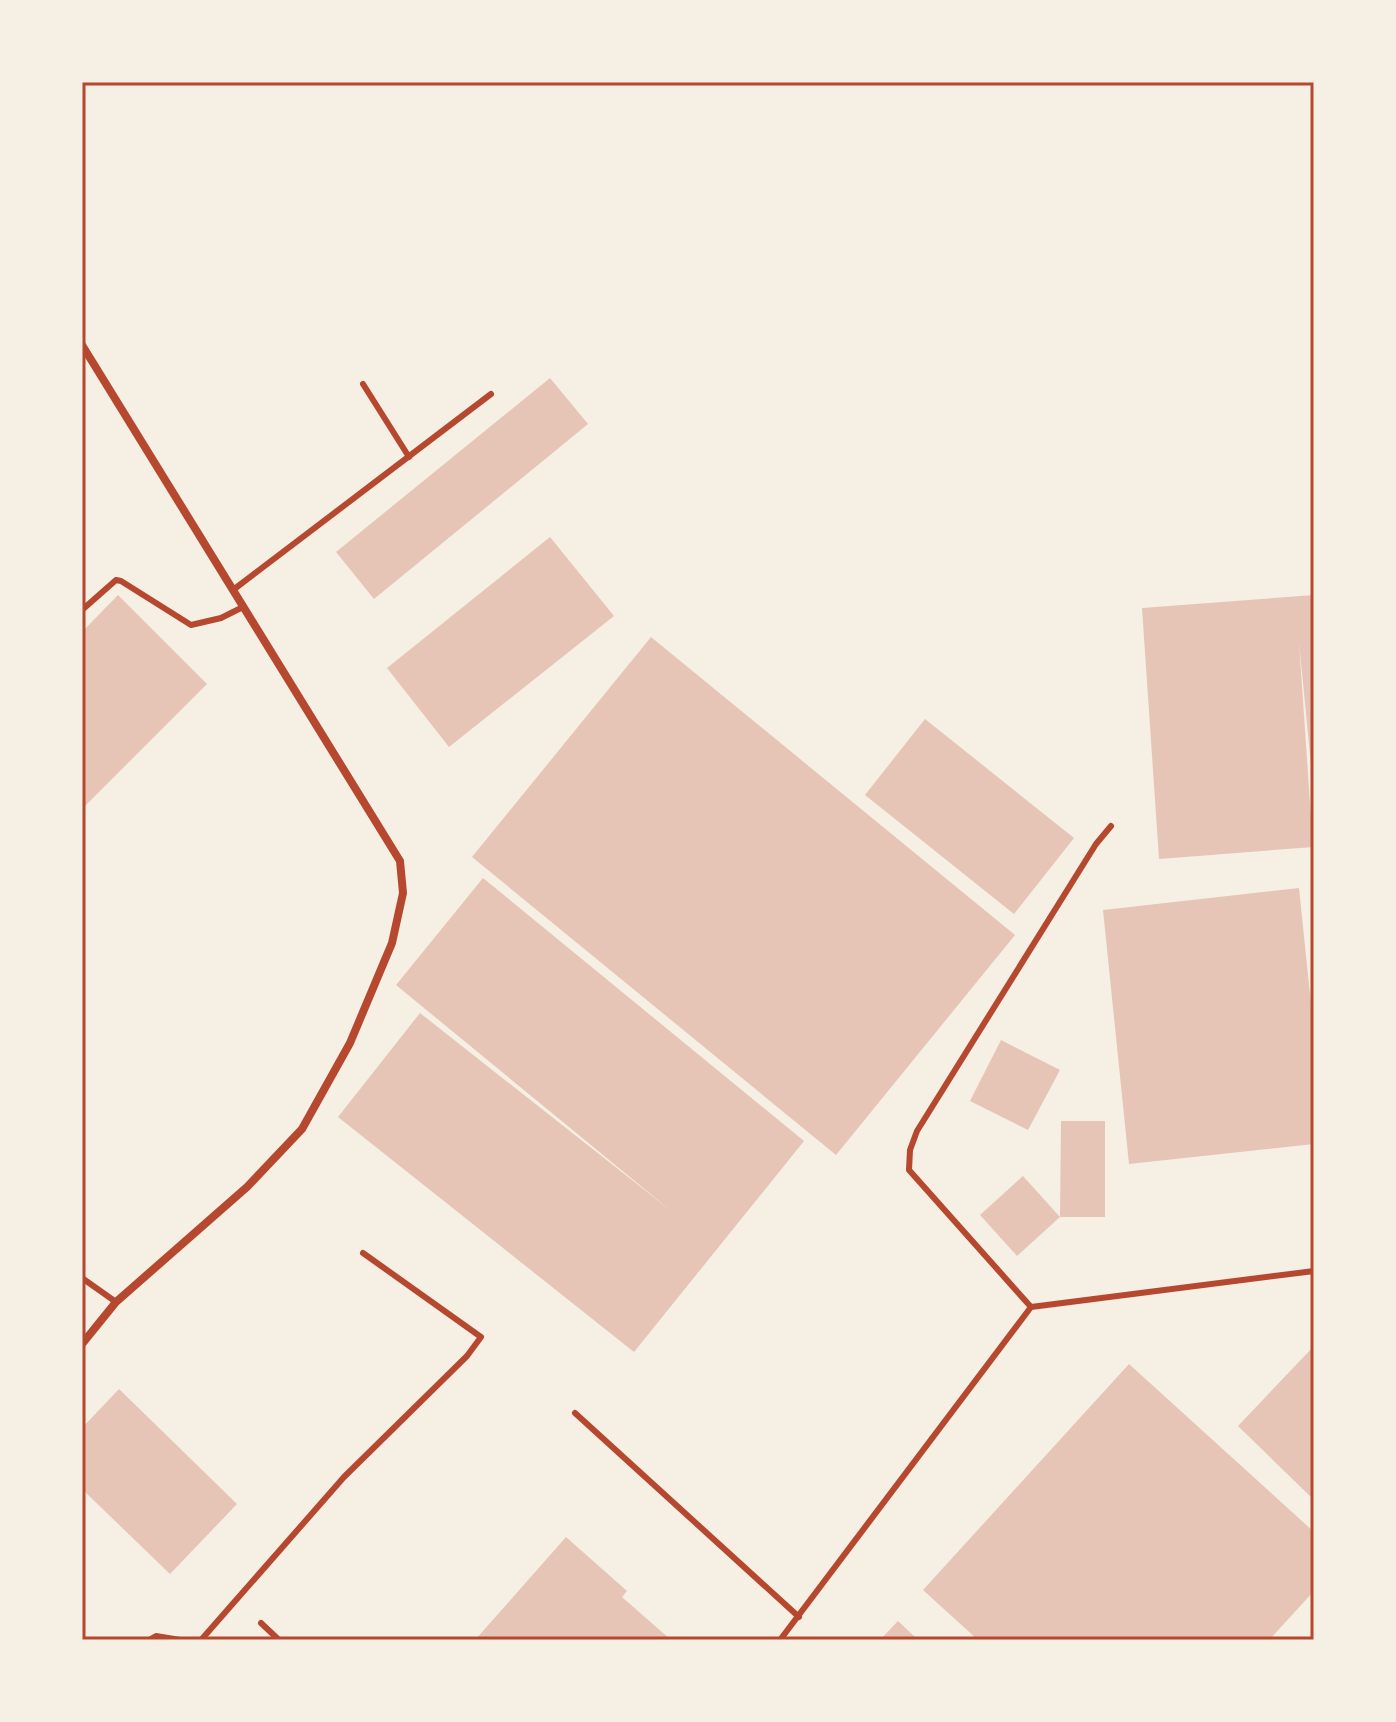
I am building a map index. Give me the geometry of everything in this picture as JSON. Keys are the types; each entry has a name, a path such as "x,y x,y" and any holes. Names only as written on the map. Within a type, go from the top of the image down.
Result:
{"street":[{"path":"82,345 400,861 403,893 392,943 350,1043 302,1129 247,1187 116,1302 82,1344"}],"lane":[{"path":"363,384 409,457"},
{"path":"233,590 491,394"},
{"path":"82,610 116,580 191,625 221,618 243,607"},
{"path":"1031,1307 909,1170 910,1150 925,1118 1096,844 1111,826"},
{"path":"201,1640 344,1477 467,1356 480,1339 479,1334 363,1253"},
{"path":"780,1640 1031,1307 1314,1271"},
{"path":"82,1278 116,1302"},
{"path":"575,1413 799,1617"},
{"path":"261,1623 279,1640"},
{"path":"149,1640 156,1636 180,1640"}],"building":[{"path":"550,378 588,424 374,599 336,552"},
{"path":"550,537 614,616 449,747 387,668"},
{"path":"118,595 207,684 82,809 82,632"},
{"path":"1314,595 1314,775 1299,642 1313,847 1159,859 1142,608"},
{"path":"651,637 1015,935 836,1155 472,857"},
{"path":"925,719 1074,838 1014,914 865,795"},
{"path":"483,878 804,1141 634,1352 338,1117 420,1013 670,1210 396,985"},
{"path":"1299,888 1314,1033 1314,1144 1129,1164 1103,910"},
{"path":"1001,1040 1060,1070 1028,1130 970,1101"},
{"path":"1061,1121 1105,1121 1105,1217 1060,1217"},
{"path":"1023,1176 1060,1217 1017,1256 980,1215"},
{"path":"1314,1346 1314,1500 1238,1426"},
{"path":"1129,1364 1314,1532 1314,1591 1269,1640 978,1640 923,1590"},
{"path":"119,1389 237,1504 170,1574 82,1489 82,1428"},
{"path":"566,1537 627,1591 622,1597 671,1640 475,1640"},
{"path":"898,1621 918,1640 880,1640"}]}
